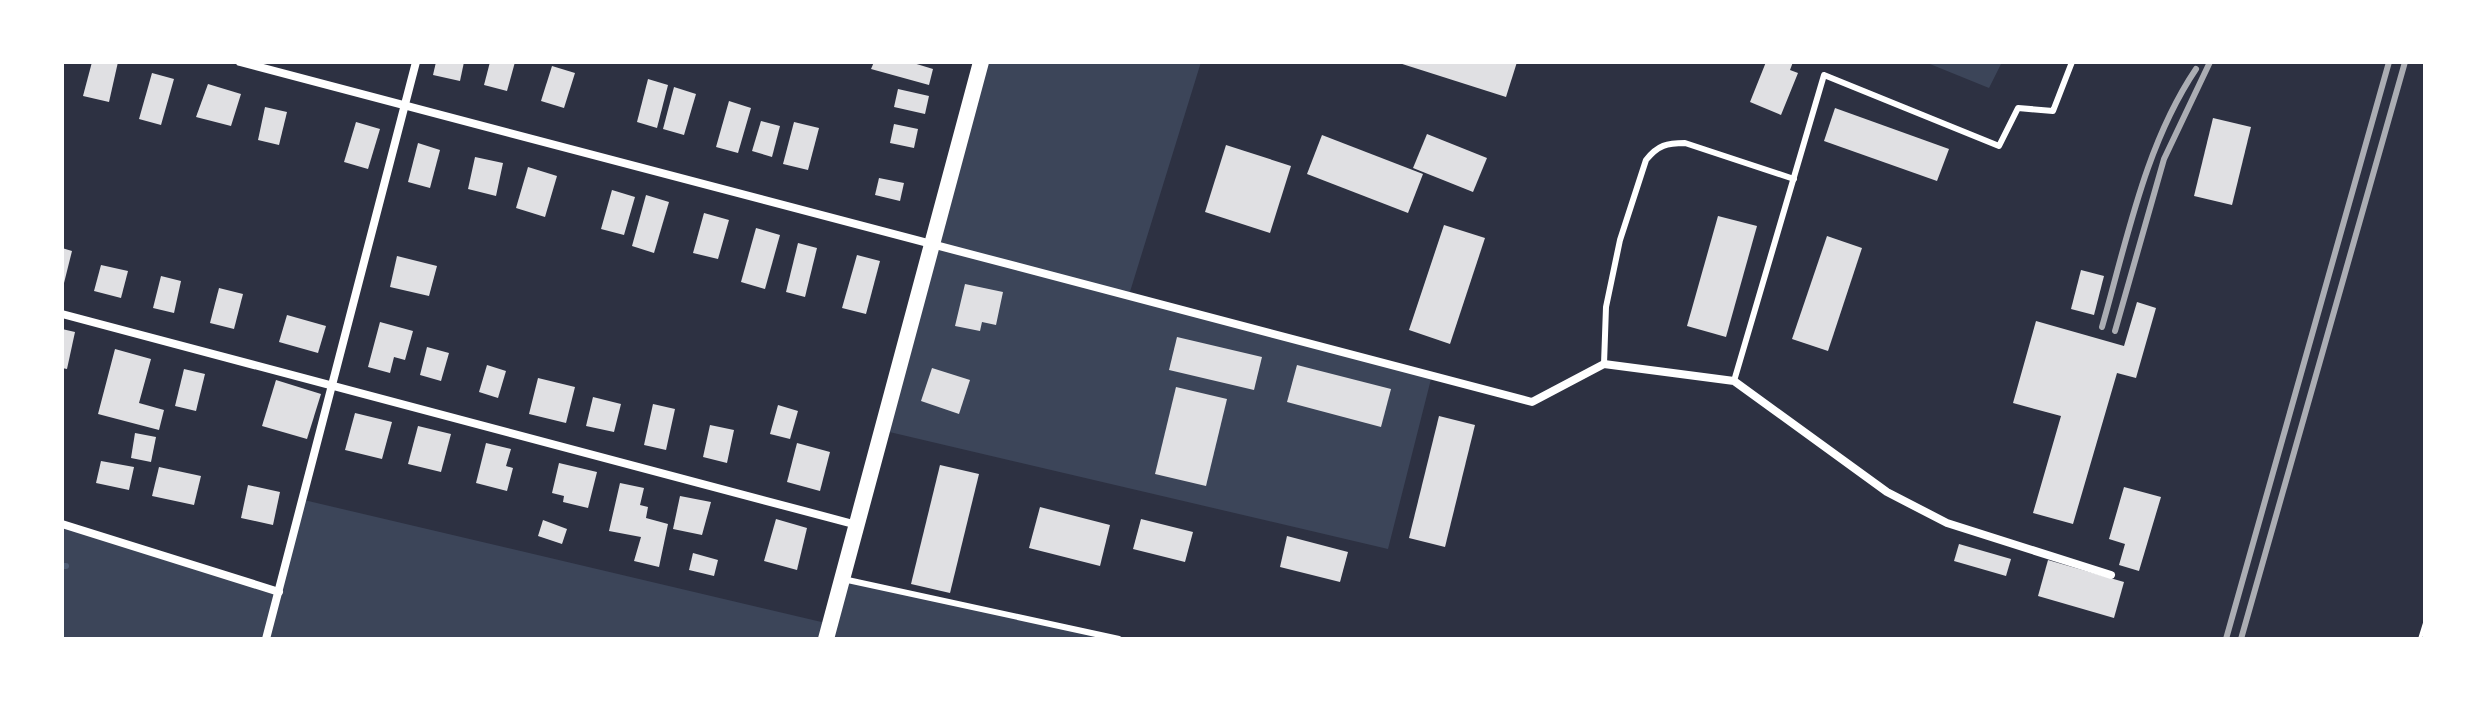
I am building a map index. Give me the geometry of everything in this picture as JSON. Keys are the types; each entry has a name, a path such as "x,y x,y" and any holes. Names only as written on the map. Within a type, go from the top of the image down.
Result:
{"main road":[{"path":"826,639 981,62"}],"street":[{"path":"240,62 1532,402 1604,364 1734,381 1887,492 1947,523 2111,575"},
{"path":"266,639 416,62"},
{"path":"62,314 857,525"},
{"path":"62,524 279,592"}],"lane":[{"path":"1734,381 1824,75 1999,146 2018,108 2053,111 2072,62"},
{"path":"1604,364 1606,307 1620,240 1646,160 1654,150 1668,143 1685,143 1794,179"},
{"path":"843,579 1119,639"}],"path":[{"path":"2420,639 2425,623"}],"shaded area":[{"path":"981,62 1201,62 1129,295 1432,375 1388,549 881,430"},
{"path":"1925,62 2002,62 1989,88"},
{"path":"304,500 830,624 843,579 1119,639 62,639 62,524 278,591"}],"building":[{"path":"92,62 118,62 109,102 83,96"},
{"path":"436,62 464,62 460,81 433,75"},
{"path":"490,62 515,62 507,91 484,85"},
{"path":"874,62 910,62 933,69 929,85 871,69"},
{"path":"1396,62 1517,62 1506,97"},
{"path":"1766,62 1793,62 1790,70 1798,73 1781,115 1750,102"},
{"path":"552,66 575,73 564,108 541,101"},
{"path":"152,73 174,79 161,125 139,119"},
{"path":"648,79 668,85 657,128 637,122"},
{"path":"208,84 241,94 231,126 196,117"},
{"path":"674,87 696,94 684,135 663,129"},
{"path":"898,89 929,96 925,114 894,107"},
{"path":"729,101 751,108 738,153 716,147"},
{"path":"265,107 287,112 279,145 258,140"},
{"path":"1835,108 1949,149 1937,181 1824,141"},
{"path":"2213,118 2251,127 2232,205 2194,196"},
{"path":"761,121 780,126 772,157 752,151"},
{"path":"356,122 380,129 368,169 344,162"},
{"path":"794,122 819,128 808,170 783,164"},
{"path":"894,124 918,129 914,148 890,143"},
{"path":"1427,134 1487,158 1473,192 1413,168"},
{"path":"1322,135 1423,174 1408,213 1307,174"},
{"path":"418,143 440,150 430,188 408,182"},
{"path":"1226,145 1291,166 1270,233 1205,212"},
{"path":"475,157 503,163 496,196 468,189"},
{"path":"528,167 557,176 545,217 516,208"},
{"path":"879,178 904,183 900,201 875,195"},
{"path":"612,190 635,197 624,235 601,229"},
{"path":"646,195 669,202 654,253 632,246"},
{"path":"704,213 729,220 718,259 693,253"},
{"path":"1718,216 1757,226 1726,337 1687,326"},
{"path":"1444,225 1485,238 1450,344 1409,330"},
{"path":"756,228 780,235 765,289 741,282"},
{"path":"1827,236 1862,248 1828,351 1792,339"},
{"path":"798,243 817,248 805,297 786,292"},
{"path":"62,248 72,251 63,287 62,287"},
{"path":"857,255 880,261 866,314 842,308"},
{"path":"397,256 437,266 429,296 390,287"},
{"path":"101,265 128,271 121,298 94,291"},
{"path":"2081,270 2104,276 2094,315 2071,309"},
{"path":"161,276 181,281 174,313 153,308"},
{"path":"965,284 1003,292 996,325 982,322 980,331 955,326"},
{"path":"219,288 243,294 234,329 210,323"},
{"path":"2137,302 2156,308 2136,378 2117,373 2073,524 2033,513 2061,416 2013,403 2036,321 2124,346"},
{"path":"287,315 326,326 318,353 279,342"},
{"path":"380,322 413,331 405,360 394,357 390,373 368,367"},
{"path":"62,329 75,332 67,369 62,368"},
{"path":"1177,337 1262,357 1254,390 1169,370"},
{"path":"427,347 449,353 441,381 420,375"},
{"path":"115,349 151,359 139,403 164,410 159,430 98,414"},
{"path":"487,365 506,371 498,398 479,392"},
{"path":"1297,365 1391,389 1381,427 1287,402"},
{"path":"932,368 970,380 959,414 921,401"},
{"path":"184,369 205,374 196,411 175,406"},
{"path":"538,378 575,387 566,423 529,414"},
{"path":"276,380 321,394 307,439 262,426"},
{"path":"1176,387 1227,399 1206,486 1155,474"},
{"path":"593,397 621,404 614,432 586,426"},
{"path":"653,404 675,409 666,450 644,445"},
{"path":"778,405 798,411 790,439 770,434"},
{"path":"355,413 392,422 382,459 345,450"},
{"path":"1439,416 1475,425 1445,547 1409,538"},
{"path":"710,425 734,430 727,463 703,457"},
{"path":"418,426 451,434 441,472 408,464"},
{"path":"135,433 156,437 151,462 131,458"},
{"path":"486,443 511,449 506,466 513,468 507,491 476,483"},
{"path":"797,443 830,452 820,491 787,482"},
{"path":"101,461 134,467 129,490 96,483"},
{"path":"559,463 597,472 588,508 563,502 564,496 552,493"},
{"path":"940,465 979,474 950,593 911,584"},
{"path":"159,467 201,476 194,505 152,496"},
{"path":"620,483 644,488 640,505 648,507 646,518 668,524 659,567 634,561 641,537 609,531"},
{"path":"248,485 280,492 273,525 241,518"},
{"path":"2124,487 2161,497 2139,571 2119,565 2125,544 2109,539"},
{"path":"680,496 711,502 702,535 673,529"},
{"path":"1040,507 1110,525 1100,566 1029,548"},
{"path":"776,519 807,528 797,570 764,561"},
{"path":"1141,519 1193,532 1185,562 1133,549"},
{"path":"543,520 567,529 562,544 538,536"},
{"path":"1287,536 1348,552 1340,582 1280,567"},
{"path":"1959,544 2011,559 2006,576 1954,561"},
{"path":"693,553 718,560 714,576 689,570"},
{"path":"2048,560 2124,582 2114,618 2038,596"}],"railway":[{"path":"2115,331 2164,159 2210,62"},
{"path":"2226,639 2389,62"},
{"path":"2241,639 2405,62"},
{"path":"2102,327 2150,161 2178,98 2196,69"}]}
